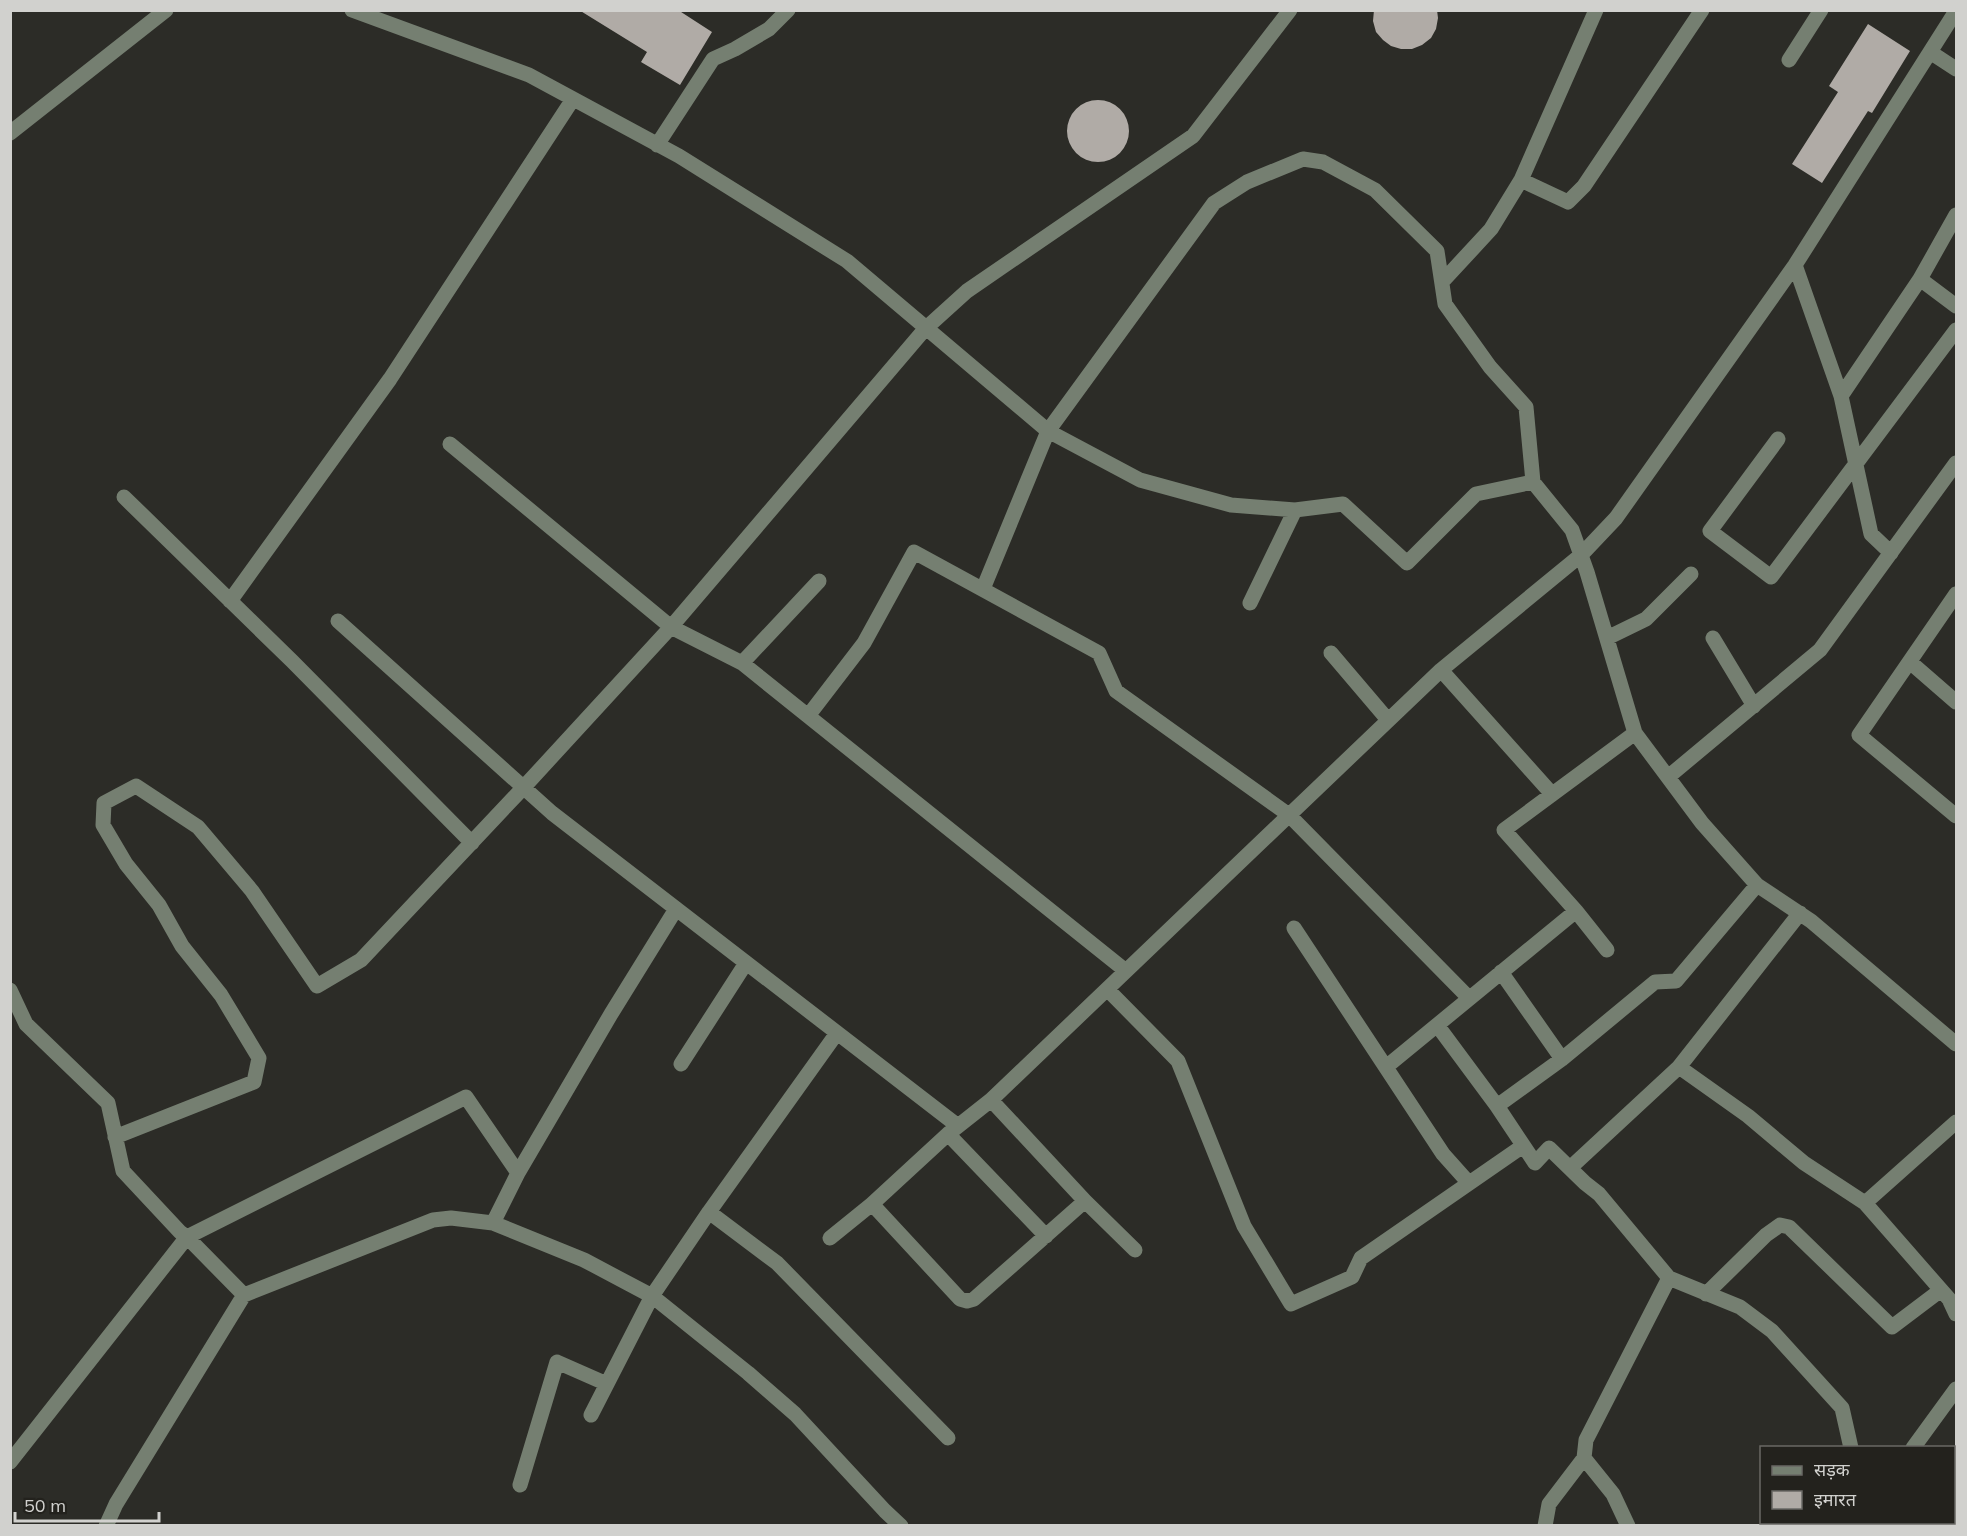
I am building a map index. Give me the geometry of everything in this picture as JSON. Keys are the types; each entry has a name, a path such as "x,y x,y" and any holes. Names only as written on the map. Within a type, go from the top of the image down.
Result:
{"street":[{"path":"10,134 166,10"},
{"path":"352,10 529,75 679,156 847,261 1048,431 1140,480 1230,505 1295,510 1344,504 1407,563 1476,494 1533,482"},
{"path":"657,145 712,58 735,49 769,30 788,10"},
{"path":"115,1137 254,1082 259,1058 221,995 182,946 159,905 126,864 104,825 104,802 136,786 198,827 252,891 317,986 361,960 671,627 925,329 967,291 1193,136 1290,10"},
{"path":"1442,282 1491,229 1521,180 1596,10"},
{"path":"1521,180 1568,202 1584,186 1702,10"},
{"path":"1789,60 1821,10"},
{"path":"830,1238 872,1204 953,1130 991,1100 1441,670 1581,555 1616,518 1795,265 1956,11"},
{"path":"1930,52 1956,69"},
{"path":"230,601 390,379 573,99"},
{"path":"983,589 1048,431 1214,204 1247,182 1304,159 1323,162 1375,190 1437,251 1445,304 1490,367 1526,407 1533,482 1572,530 1635,733 1702,823 1757,885 1820,928 1954,1037"},
{"path":"1841,396 1920,279 1956,216"},
{"path":"1795,265 1841,396 1871,534 1891,553"},
{"path":"1920,279 1956,306"},
{"path":"1778,439 1710,531 1771,577 1956,330"},
{"path":"450,444 671,627 742,663 1126,971"},
{"path":"1668,777 1820,650 1956,463"},
{"path":"124,497 471,843"},
{"path":"1250,603 1295,510"},
{"path":"808,716 864,643 914,552 1099,654 1116,691 1289,815 1469,998"},
{"path":"1607,639 1646,620 1691,574"},
{"path":"742,663 819,581"},
{"path":"1956,594 1859,735 1956,816"},
{"path":"339,621 552,813 837,1034 953,1130 1046,1236"},
{"path":"1713,638 1755,706"},
{"path":"1331,653 1388,720"},
{"path":"1910,662 1956,702"},
{"path":"1441,670 1552,794"},
{"path":"1607,950 1576,911 1503,830 1635,733"},
{"path":"1497,1106 1562,1059 1655,982 1676,981 1757,885"},
{"path":"493,1223 518,1173 611,1014 676,909"},
{"path":"1386,1067 1576,911"},
{"path":"1570,1168 1679,1067 1800,913"},
{"path":"1294,928 1443,1154 1468,1182"},
{"path":"681,1064 746,963"},
{"path":"1501,972 1562,1059"},
{"path":"1107,989 1178,1061 1244,1226 1291,1304 1352,1277 1361,1258 1523,1146"},
{"path":"10,990 26,1024 108,1102 123,1171 180,1232 244,1295"},
{"path":"1437,1025 1497,1106 1535,1163 1549,1149 1599,1194 1669,1278 1740,1307 1772,1331 1842,1408 1851,1446"},
{"path":"591,1415 652,1296 709,1212 837,1034"},
{"path":"1679,1067 1748,1116 1804,1163 1865,1203 1949,1299 1956,1314"},
{"path":"10,1462 187,1237 466,1096 518,1173"},
{"path":"991,1100 1085,1201 1135,1250"},
{"path":"1865,1203 1956,1122"},
{"path":"872,1204 960,1299 967,1301 974,1299 1085,1201"},
{"path":"709,1212 777,1263 948,1438"},
{"path":"106,1526 116,1504 244,1295 433,1220 451,1218 493,1223 584,1260 652,1296 748,1372 795,1414 901,1526"},
{"path":"1706,1294 1766,1235 1780,1225 1789,1227 1892,1327 1941,1290"},
{"path":"1545,1526 1549,1504 1584,1458 1586,1440 1669,1278"},
{"path":"520,1485 557,1362 607,1384"},
{"path":"1914,1446 1956,1389"},
{"path":"1584,1458 1613,1494 1628,1526"}],"building":[{"path":"579,10 678,10 712,32 680,85 641,62 647,52"},
{"path":"1374,10 1437,10 1436,29 1431,38 1412,49 1391,46 1376,32 1373,21"},
{"path":"1868,24 1910,51 1872,113 1868,111 1822,183 1792,164 1838,92 1829,86"},
{"path":"1098,100 1115,105 1120,109 1124,114 1129,131 1124,148 1120,153 1115,157 1098,162 1081,157 1076,153 1072,148 1067,131 1072,114 1076,109 1081,105"}]}
